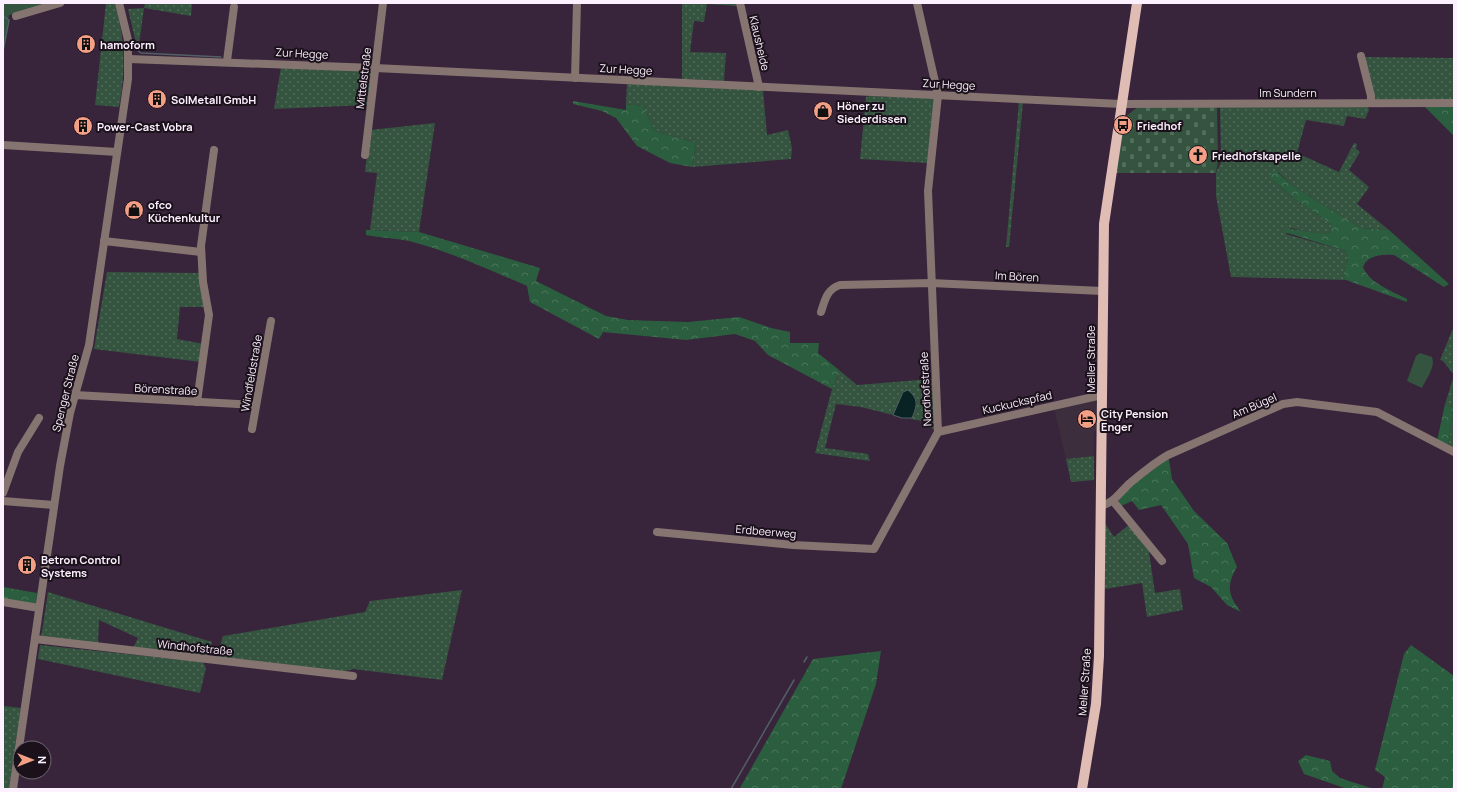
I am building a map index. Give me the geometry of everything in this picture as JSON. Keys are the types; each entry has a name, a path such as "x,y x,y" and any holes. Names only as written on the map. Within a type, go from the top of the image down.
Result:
{"main road":[{"name":"Meller Straße","path":"1082,789 1098,685 1104,224 1137,3"}],"street":[{"path":"16,16 60,3"},
{"name":"Spenger Straße","path":"13,789 64,439 89,345 117,152 129,59 125,22 119,3"},
{"name":"Mittelstraße","path":"365,155 383,3"},
{"path":"574,78 577,3"},
{"name":"Klausheide","path":"740,3 759,87"},
{"name":"Nordhofstraße","path":"874,549 938,432 928,191 938,95 917,3"},
{"path":"227,61 234,7"},
{"path":"1361,56 1371,96 1371,103"},
{"name":"Zur Hegge","path":"129,59 227,61 1121,104"},
{"name":"Im Sundern","path":"1121,104 1454,103"},
{"path":"3,146 117,152"},
{"path":"197,402 210,315 203,282 201,252 214,150"},
{"path":"104,241 201,252"},
{"path":"820,312 827,293 834,287 840,285 931,283"},
{"name":"Im Bören","path":"931,283 1102,291"},
{"name":"Windfeldstraße","path":"252,429 271,321"},
{"name":"Börenstraße","path":"75,395 256,405"},
{"name":"Kuckuckspfad","path":"938,432 1102,395"},
{"name":"Am Bügel","path":"1101,506 1113,501 1129,484 1156,462 1184,447 1283,404 1297,402 1377,412 1454,452"},
{"path":"3,493 18,452 39,418"},
{"path":"3,501 54,505"},
{"path":"1113,501 1162,561"},
{"name":"Erdbeerweg","path":"657,532 793,545 874,549"},
{"path":"3,602 39,608"},
{"name":"Windhofstraße","path":"35,639 353,676"}],"shaded area":[{"path":"908,390 914,396 916,403 912,418 902,418 893,415 903,392"},
{"path":"1097,397 1097,431 1094,431 1094,456 1066,459 1054,408"}],"green space":[{"path":"3,3 49,3 9,15 3,50"},
{"path":"106,3 115,3 123,42 123,80 119,107 95,105"},
{"path":"145,3 192,3 191,16 144,8"},
{"path":"682,3 737,3 738,6 707,4 704,22 694,21 690,52 726,53 724,81 682,79"},
{"path":"144,8 138,52 128,9"},
{"path":"1363,57 1454,58 1454,100 1374,100"},
{"path":"281,67 366,71 372,73 368,105 274,109"},
{"path":"627,83 763,90 767,135 788,130 792,148 791,159 692,167 696,143 655,131 643,106 626,104"},
{"path":"866,97 934,98 928,163 860,159"},
{"path":"573,101 626,110 626,104 643,106 655,131 696,143 692,167 670,163 637,146 616,118 602,111 573,104"},
{"path":"1019,102 1023,102 1009,247 1006,247"},
{"path":"1367,105 1369,110 1365,119 1347,116 1344,126 1306,120 1297,153 1339,172 1354,143 1357,144 1356,149 1360,152 1349,170 1369,187 1357,204 1389,230 1361,228 1293,186 1278,172 1273,180 1297,201 1331,225 1331,230 1329,233 1317,234 1291,228 1286,234 1346,251 1348,261 1343,276 1346,280 1231,277 1216,196 1216,173 1221,162 1220,106"},
{"path":"1454,105 1454,136 1425,107"},
{"path":"1138,107 1217,107 1218,161 1216,173 1115,173 1125,117"},
{"path":"435,123 419,232 370,230 377,173 365,172 370,130"},
{"path":"1276,171 1293,186 1361,228 1389,230 1449,284 1444,287 1394,255 1376,256 1368,260 1363,267 1370,278 1388,290 1407,299 1407,302 1346,280 1343,276 1348,261 1346,251 1284,232 1285,229 1296,229 1317,233 1329,233 1331,230 1331,225 1297,201 1273,180 1270,176 1272,172"},
{"path":"366,230 419,232 540,268 536,281 606,316 628,320 688,322 739,317 771,328 790,332 790,343 819,343 818,353 839,370 832,389 768,355 755,341 735,334 686,340 603,332 599,339 530,302 527,286 439,250 409,241 366,235"},
{"path":"107,272 201,273 206,307 180,307 177,339 204,344 201,362 94,349"},
{"path":"1454,326 1454,375 1443,361 1440,360"},
{"path":"1420,353 1432,357 1433,361 1432,369 1422,388 1407,381 1416,356"},
{"path":"839,370 857,385 932,379 937,432 922,421 911,419 917,402 903,392 893,415 861,407 836,404 825,448 868,454 870,461 815,453 832,389"},
{"path":"1454,375 1454,449 1448,446 1453,408 1445,404"},
{"path":"1445,404 1453,408 1448,446 1437,441"},
{"path":"1165,454 1169,460 1172,479 1194,511 1227,543 1237,567 1231,580 1231,595 1241,612 1227,605 1211,587 1194,578 1188,544 1161,505 1139,510 1132,501 1121,506 1118,501 1151,461"},
{"path":"1094,456 1094,480 1071,482 1066,459"},
{"path":"1105,523 1114,537 1131,523 1151,548 1149,552 1155,593 1180,589 1183,610 1147,617 1142,583 1105,589"},
{"path":"3,587 37,593 36,607 3,601"},
{"path":"462,590 442,680 353,669 339,673 216,659 223,636 365,612 370,601"},
{"path":"48,592 212,642 208,658 132,650 138,638 99,620 98,645 41,638"},
{"path":"40,645 203,662 206,668 200,693 38,659"},
{"path":"1411,645 1454,676 1454,789 1382,789 1385,777 1375,770 1404,654"},
{"path":"881,651 876,684 841,789 740,788 813,659"},
{"path":"3,706 21,708 16,740 12,740 12,769 9,789 3,789"},
{"path":"1306,755 1330,761 1332,771 1340,778 1374,789 1347,789 1304,774 1298,761"}],"waterway":[{"path":"3,16 9,20 3,51"},
{"path":"137,50 141,53 221,57"},
{"path":"804,662 807,657"},
{"path":"731,789 794,680"}],"place":[{"name":"hamoform","path":"86,44"},
{"name":"SolMetall GmbH","path":"157,99"},
{"name":"Höner zu Siederdissen","path":"823,111"},
{"name":"Friedhof","path":"1123,125"},
{"name":"Power-Cast Vobra","path":"83,126"},
{"name":"Friedhofskapelle","path":"1198,155"},
{"name":"ofco Küchenkultur","path":"134,210"},
{"name":"City Pension Enger","path":"1087,419"},
{"name":"Betron Control Systems","path":"27,565"}]}
